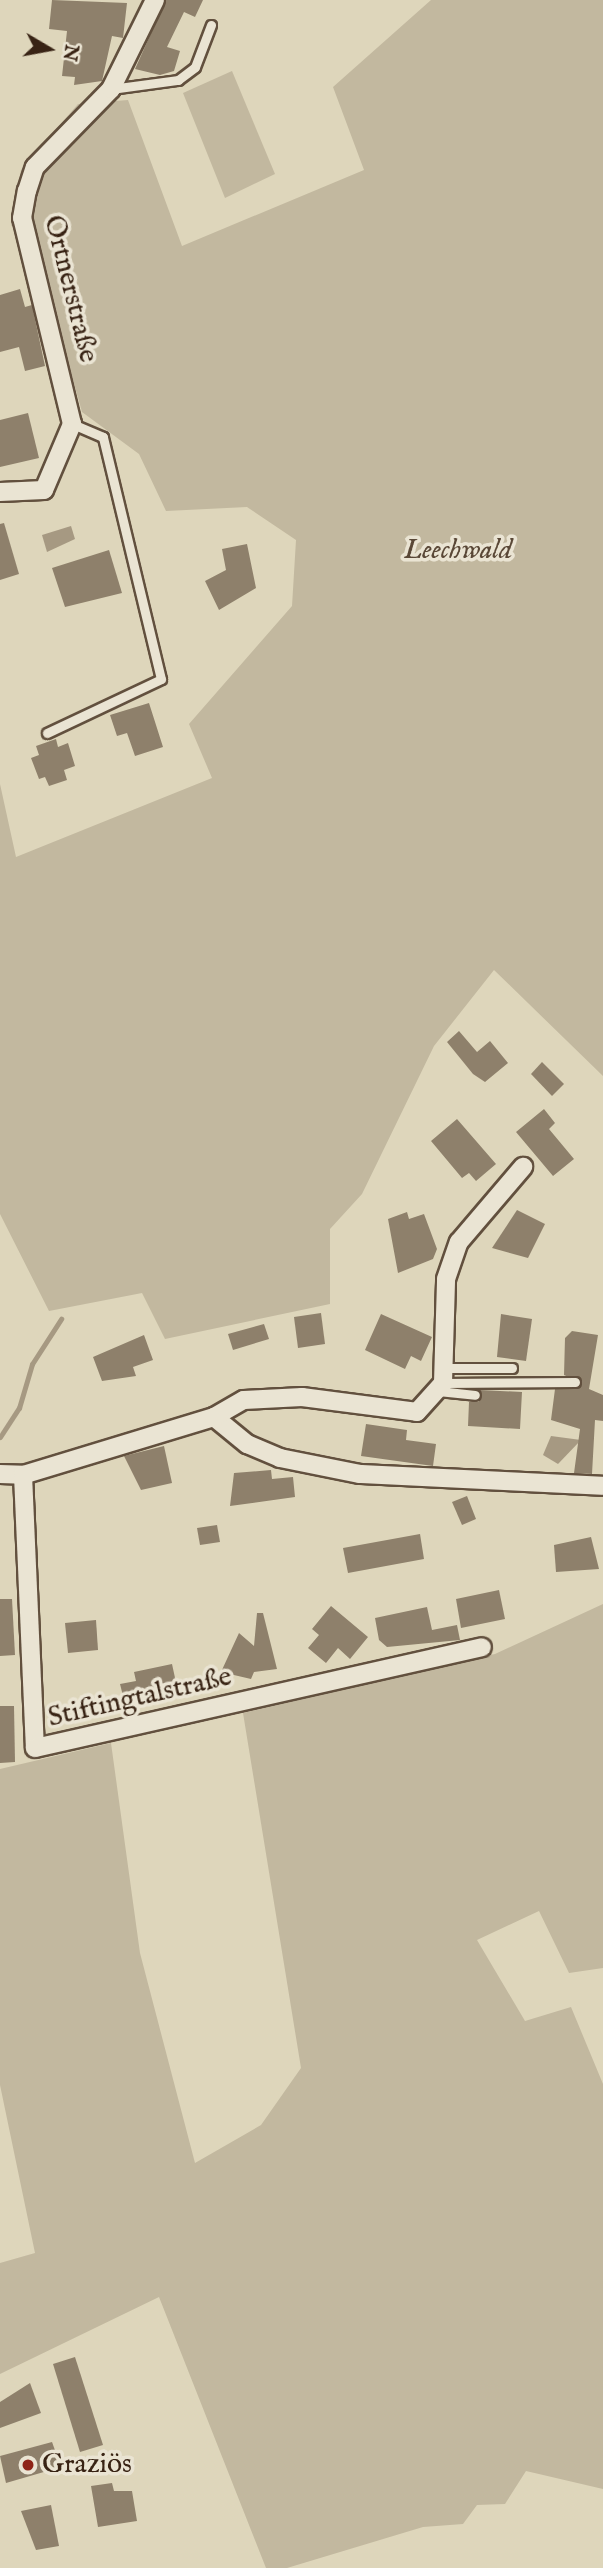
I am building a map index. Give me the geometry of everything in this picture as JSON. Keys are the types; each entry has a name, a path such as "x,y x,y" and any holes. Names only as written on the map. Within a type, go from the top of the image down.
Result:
{"street":[{"name":"Ortnerstraße","path":"72,424 22,218 35,167 111,89 155,0"},
{"path":"0,492 44,490 72,424"},
{"path":"0,1474 23,1475 214,1417 244,1400 302,1397 417,1412 442,1381 446,1279 459,1241 523,1167"},
{"path":"214,1417 247,1444 280,1458 360,1474 603,1486"},
{"name":"Stiftingtalstraße","path":"23,1475 35,1748 482,1647"}],"lane":[{"path":"111,89 178,80 195,67 211,25"},
{"path":"47,733 161,679 103,437 72,424"},
{"path":"442,1381 512,1367"},
{"path":"442,1381 575,1381"},
{"path":"442,1381 475,1395"}],"green space":[{"name":"Leechwald","path":"431,0 603,0 603,1076 494,970 434,1046 362,1194 330,1229 330,1304 165,1339 142,1293 49,1311 0,1214 0,784 16,857 212,778 189,724 292,606 296,540 247,507 166,511 139,454 82,412 38,255 11,225 21,170 78,104 128,100 182,246 364,170 333,87"},
{"path":"232,71 275,174 225,198 183,93"},
{"path":"603,1604 603,1968 569,1973 539,1911 477,1940 525,2021 571,2007 603,2084 603,2489 526,2471 505,2504 477,2505 463,2524 423,2527 287,2568 266,2568 159,2297 0,2374 0,2263 35,2253 0,2085 0,1769 111,1743 140,1953 195,2163 261,2125 301,2068 243,1713 495,1654"}],"shaded area":[{"path":"71,526 75,539 47,552 42,535"},
{"path":"551,1436 581,1440 558,1464 543,1455"}],"building":[{"path":"52,0 127,3 123,38 112,36 102,81 74,85 75,77 62,76 67,31 49,29"},
{"path":"166,0 203,0 195,17 184,12 167,47 180,51 174,71 160,75 135,69"},
{"path":"20,289 25,307 32,305 45,366 25,371 19,347 0,352 0,295"},
{"path":"28,413 39,458 0,467 0,420"},
{"path":"4,523 19,574 0,580 0,524"},
{"path":"247,544 256,588 219,610 205,581 226,570 222,549"},
{"path":"109,550 122,593 65,607 52,568"},
{"path":"149,703 163,747 135,756 127,733 117,736 110,715"},
{"path":"56,739 58,747 68,743 75,766 64,770 67,780 49,786 45,777 39,779 31,758 39,755 36,746"},
{"path":"459,1031 477,1052 490,1041 508,1063 485,1082 473,1074 447,1042"},
{"path":"542,1062 564,1084 552,1096 531,1074"},
{"path":"544,1109 555,1123 549,1129 574,1159 553,1176 516,1132"},
{"path":"457,1119 496,1164 476,1181 469,1173 462,1178 431,1141"},
{"path":"517,1210 545,1224 528,1258 492,1248"},
{"path":"407,1212 409,1219 424,1214 437,1249 433,1259 398,1273 388,1219"},
{"path":"321,1313 325,1344 298,1348 294,1317"},
{"path":"381,1314 432,1337 421,1361 411,1356 405,1369 365,1350"},
{"path":"501,1314 532,1319 526,1361 497,1357"},
{"path":"264,1324 269,1339 233,1350 228,1334"},
{"path":"572,1331 598,1335 589,1389 603,1395 603,1421 595,1420 592,1474 574,1473 580,1429 551,1420 555,1389 582,1383 564,1375 565,1338"},
{"path":"144,1335 153,1360 133,1367 136,1376 102,1381 93,1357"},
{"path":"480,1390 522,1392 520,1429 468,1426 469,1402 479,1402"},
{"path":"366,1424 407,1430 406,1440 436,1444 433,1466 361,1456"},
{"path":"164,1446 172,1483 141,1490 124,1456"},
{"path":"271,1470 272,1479 293,1477 295,1497 230,1506 234,1473"},
{"path":"467,1496 476,1519 462,1525 452,1502"},
{"path":"217,1525 220,1542 200,1545 197,1528"},
{"path":"420,1534 424,1559 348,1573 343,1548"},
{"path":"591,1537 599,1569 556,1572 554,1545"},
{"path":"499,1590 505,1619 461,1628 456,1599"},
{"path":"0,1599 12,1599 15,1655 0,1656"},
{"path":"331,1606 368,1637 350,1659 338,1648 326,1663 308,1648 319,1635 312,1629"},
{"path":"427,1607 432,1630 457,1625 460,1640 387,1647 379,1640 375,1618"},
{"path":"257,1613 263,1613 277,1669 254,1672 251,1679 221,1672 239,1633 254,1646"},
{"path":"96,1620 98,1650 68,1653 65,1623"},
{"path":"172,1664 177,1687 171,1695 125,1704 120,1684 136,1681 134,1672"},
{"path":"0,1706 14,1706 15,1762 0,1763"},
{"path":"75,2357 103,2445 80,2452 53,2364"},
{"path":"30,2383 41,2413 0,2428 0,2402"},
{"path":"52,2442 61,2467 6,2483 0,2456"},
{"path":"112,2483 114,2491 132,2491 137,2521 98,2527 91,2486"},
{"path":"51,2505 59,2546 36,2550 21,2511"}],"waterway":[{"path":"0,1437 19,1408 32,1364 61,1319"}],"place":[{"name":"Graziös","path":"28,2465"}]}
